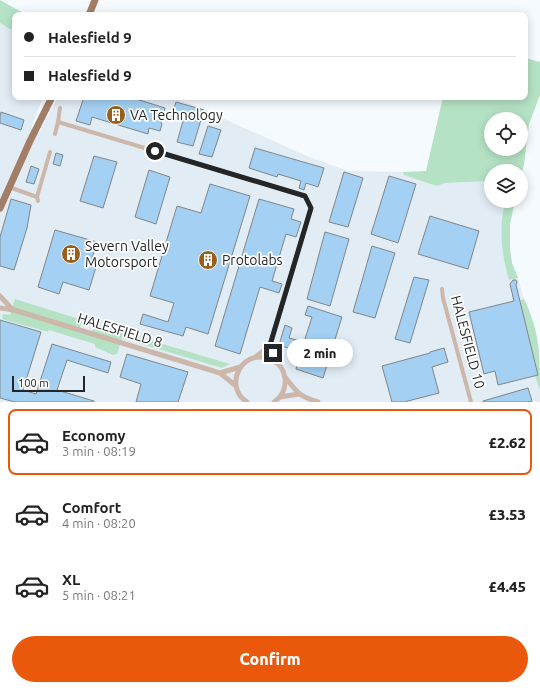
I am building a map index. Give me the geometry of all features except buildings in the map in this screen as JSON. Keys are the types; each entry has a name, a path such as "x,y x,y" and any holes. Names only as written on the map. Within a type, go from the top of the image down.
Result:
{"main road":[{"path":"90,12 95,0"},
{"path":"0,208 30,141 50,100"}],"street":[{"path":"55,134 60,108"},
{"path":"58,122 305,196 311,208 270,345 275,362"},
{"path":"9,187 38,199 50,152"},
{"name":"HALESFIELD 10","path":"442,289 443,298 471,402"},
{"name":"HALESFIELD 8","path":"0,296 14,310"},
{"name":"HALESFIELD 8","path":"0,308 14,310 220,373 236,386 240,396 246,402"},
{"path":"220,373 240,367 270,345"},
{"path":"256,356 267,358 275,362 282,369 285,377 298,394 318,402"},
{"path":"236,386 237,374 240,367"},
{"path":"274,402 280,397 284,390 285,377"},
{"path":"280,397 298,394"}],"shaded area":[{"path":"0,23 12,30 12,100 42,100 31,129 39,133 56,100 177,100 193,105 309,157 348,171 403,172 404,175 437,186 445,183 484,181 484,208 504,208 502,217 503,254 510,280 518,278 524,299 520,300 538,375 535,376 540,391 540,402 0,402"}],"green space":[{"path":"0,0 22,12 12,12 12,30 0,23"},
{"path":"528,59 540,62 540,95 529,124 528,132 528,112 484,112 484,156 525,156 524,164 484,164 484,181 445,183 437,186 404,175 403,172 426,171 442,100 528,100"},
{"path":"504,208 513,208 510,224 510,248 512,263 518,278 509,280 504,260 502,240"},
{"path":"15,299 82,320 80,328 92,332 95,324 230,364 222,368 122,338 117,354 113,355 95,347 95,344 49,330 48,332 2,319 3,314 10,315"},
{"path":"524,299 533,322 538,344 540,391 535,376 538,375 520,300"}],"place":[{"name":"VA Technology","path":"116,115"},
{"name":"Severn Valley Motorsport","path":"71,254"},
{"name":"Protolabs","path":"208,260"}],"route":[{"path":"155,151 305,196 311,208 270,345 273,353"}]}
